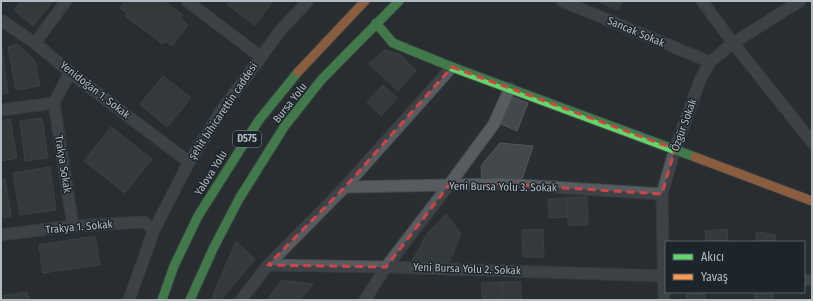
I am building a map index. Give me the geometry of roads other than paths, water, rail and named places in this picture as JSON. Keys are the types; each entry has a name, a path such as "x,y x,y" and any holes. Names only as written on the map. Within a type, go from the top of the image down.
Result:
{"main road":[{"name":"Yalova Yolu","path":"162,300 174,266 198,216 259,120 290,80 365,1"},
{"name":"Bursa Yolu","path":"190,300 217,239 270,149 302,104 328,74 399,1"},
{"path":"376,23 393,43 452,67 812,200"},
{"path":"195,300 200,276"}],"street":[{"path":"35,43 66,1"},
{"path":"187,1 261,57"},
{"name":"şehit bihicarettin caddesi","path":"130,300 154,230 189,162 221,111 279,32 308,1"},
{"name":"Sancak Sokak","path":"562,1 710,62"},
{"path":"702,1 733,43 812,142"},
{"name":"Özgür Sokak","path":"664,300 665,276 662,194 675,149 702,78 710,62 733,43 800,1"},
{"name":"Yenidoğan 1. Sokak","path":"1,20 35,43 70,72 189,162"},
{"path":"240,300 268,265 345,187 452,67"},
{"path":"1,110 54,103 70,72"},
{"path":"365,300 386,267 494,124 510,88"},
{"name":"Trakya Sokak","path":"54,103 73,226"},
{"name":"Yeni Bursa Yolu 3. Sokak","path":"345,187 503,184 662,194"},
{"name":"Trakya 1. Sokak","path":"1,235 73,226 144,222 154,230"},
{"name":"Yeni Bursa Yolu 2. Sokak","path":"268,265 386,267 665,276"}]}
